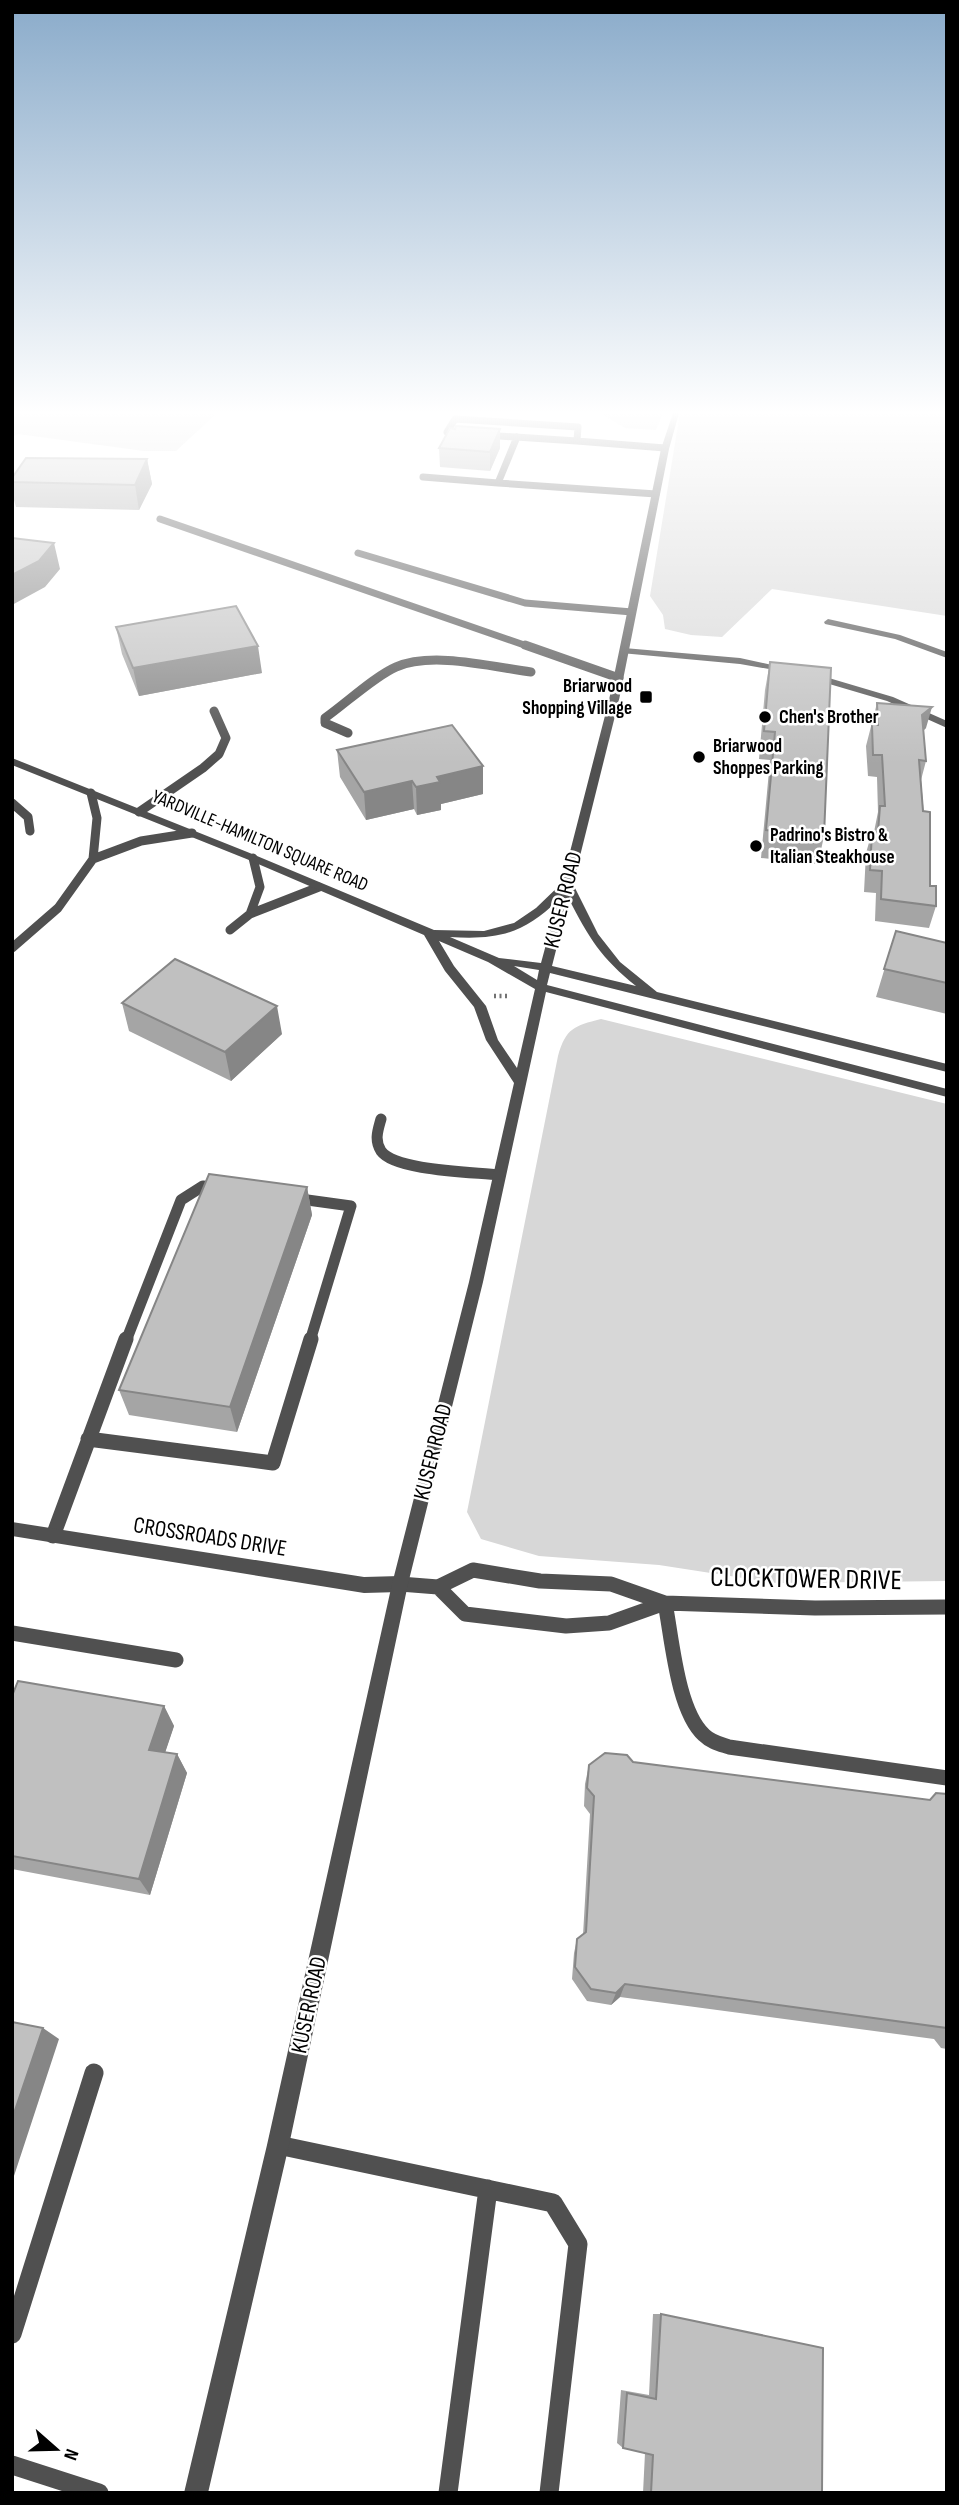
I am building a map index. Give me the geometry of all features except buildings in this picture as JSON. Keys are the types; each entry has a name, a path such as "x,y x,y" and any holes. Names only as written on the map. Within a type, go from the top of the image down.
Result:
{"street":[{"name":"KUSER ROAD","path":"196,2493 278,2146 400,1584 476,1282 541,987 619,678 649,530"},
{"path":"828,622 897,637 947,655"},
{"path":"624,650 740,661 795,671"},
{"path":"807,675 890,699 947,725"},
{"name":"YARDVILLE-HAMILTON SQUARE ROAD","path":"12,761 253,858 492,959 541,987 947,1093"},
{"path":"429,933 467,934 509,930 535,914 567,884 593,934 616,965 659,998"},
{"path":"429,933 449,968 480,1006 492,1040 520,1083"},
{"name":"YARDVILLE-HAMILTON SQUARE ROAD","path":"492,959 547,968 947,1068"},
{"name":"CROSSROADS DRIVE","path":"12,1529 364,1585 400,1584"}],"lane":[{"path":"191,530 619,678"},
{"path":"358,553 525,603 632,612"},
{"path":"348,733 325,723 325,718 404,663 429,661 531,672"},
{"path":"139,812 219,754 226,738 214,711"},
{"path":"12,948 55,913 72,894 93,859 98,809 91,793"},
{"path":"12,803 27,817 30,831"},
{"path":"93,859 131,843 158,836 192,833"},
{"path":"250,914 260,895 261,881 253,858"},
{"path":"230,930 250,914 319,887"},
{"path":"381,1119 376,1139 382,1153 403,1164 499,1175"},
{"path":"52,1536 181,1200 203,1186 230,1190"},
{"path":"88,1439 273,1463 351,1206 284,1197"},
{"name":"CLOCKTOWER DRIVE","path":"400,1584 438,1587 474,1570 540,1581 611,1584 665,1603 815,1608 947,1607"},
{"name":"CLOCKTOWER DRIVE","path":"438,1587 465,1614 566,1626 609,1623 665,1603"},
{"path":"665,1603 685,1699 697,1728 710,1740 729,1747 947,1778"},
{"path":"12,1633 176,1660"},
{"path":"12,2334 94,2073"},
{"path":"278,2146 553,2203 578,2244 549,2493"},
{"path":"449,2493 488,2189"},
{"path":"12,2465 99,2493"}],"path":[{"path":"493,996 507,996"}],"shaded area":[{"path":"661,530 947,530 947,616 772,589 722,637 691,635 665,629 663,615 650,596"},
{"path":"601,1019 947,1104 947,1581 776,1583 659,1565 539,1556 481,1539 467,1512 558,1056 564,1039 572,1030"}],"place":[{"name":"Briarwood Shopping Village","path":"646,697"},
{"name":"Chen's Brother","path":"765,717"},
{"name":"Briarwood Shoppes Parking","path":"699,757"},
{"name":"Padrino's Bistro & Italian Steakhouse","path":"756,846"}]}
